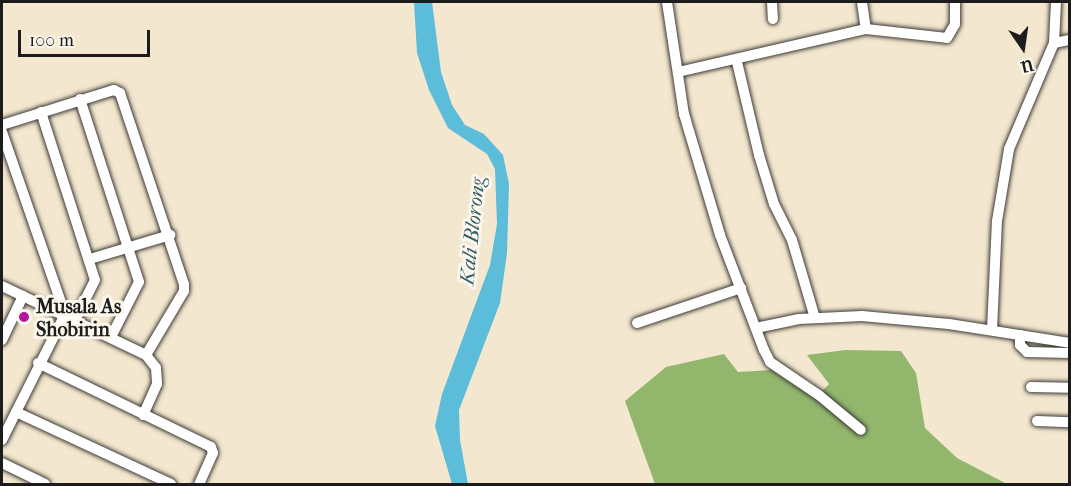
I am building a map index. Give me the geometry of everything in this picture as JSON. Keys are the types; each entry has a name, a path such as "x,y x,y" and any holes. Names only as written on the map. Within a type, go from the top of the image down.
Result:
{"street":[{"path":"667,2 684,114 716,224 770,362 861,430"},
{"path":"771,2 773,19"},
{"path":"862,2 866,29"},
{"path":"678,72 737,62 866,29 947,38 955,24 955,2"},
{"path":"992,330 997,221 1009,149 1054,43 1056,2"},
{"path":"1054,43 1070,40"},
{"path":"737,62 759,155 774,204 792,240 815,318"},
{"path":"2,125 80,99 114,90 120,93 170,235 184,291 146,355"},
{"path":"80,99 139,282 111,337"},
{"path":"41,112 90,260 95,283 74,322"},
{"path":"2,132 65,314 38,363 2,440"},
{"path":"90,260 170,235"},
{"path":"2,286 65,314 74,322 146,355 156,368 157,384 143,415"},
{"path":"636,323 741,288"},
{"path":"2,340 23,296"},
{"path":"756,328 815,318 862,316 992,330 1070,343"},
{"path":"1020,335 1020,345 1027,352 1070,353"},
{"path":"38,363 213,449 199,484"},
{"path":"1031,387 1070,388"},
{"path":"16,412 171,484"},
{"path":"1037,421 1070,422"},
{"path":"2,463 45,484"}],"green space":[{"path":"845,350 901,351 916,373 925,428 957,458 1007,484 655,484 625,401 666,367 724,354 738,372 771,370 815,398 829,384 807,355"}],"water":[{"path":"414,2 432,2 441,72 452,105 465,125 484,134 503,155 509,184 507,253 500,303 459,410 460,440 468,484 452,484 435,426 442,394 490,265 497,224 495,169 487,154 448,128 429,90 417,53"}],"place":[{"name":"Musala As Shobirin","path":"24,317"}],"water label":[{"name":"Kali Blorong","path":"472,231"}]}
